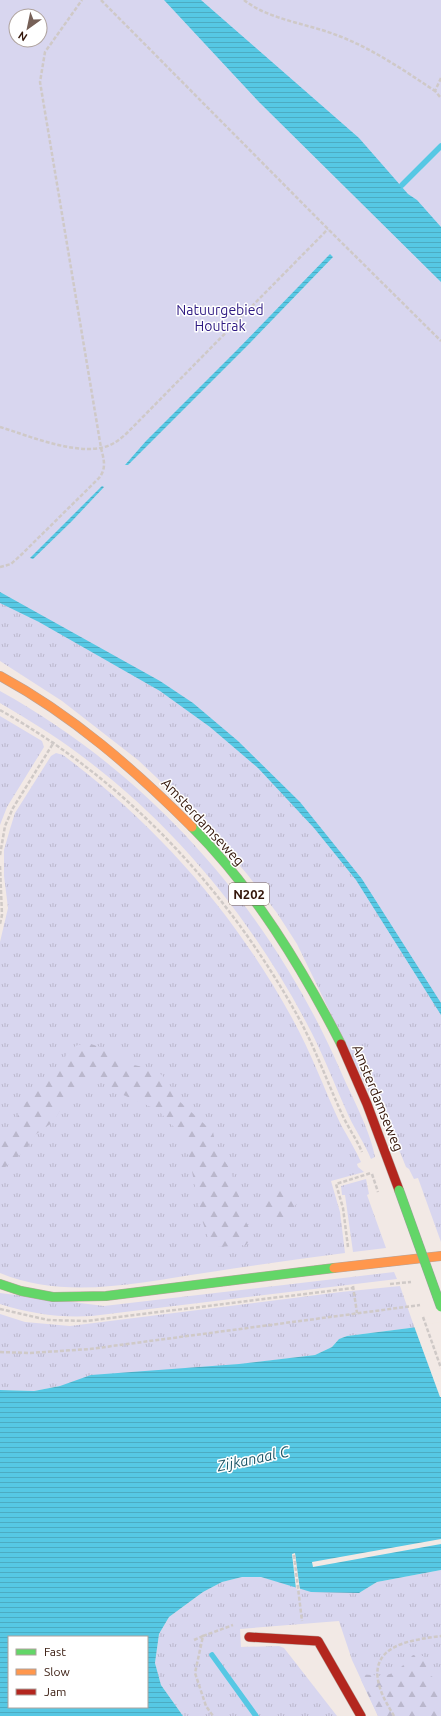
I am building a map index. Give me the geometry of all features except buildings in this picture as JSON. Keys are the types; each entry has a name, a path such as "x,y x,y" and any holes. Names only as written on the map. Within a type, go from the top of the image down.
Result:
{"main road":[{"name":"Amsterdamseweg","path":"0,676 82,729 145,780 200,835 256,903 297,963 340,1041 369,1109 441,1307"},
{"path":"0,1284 21,1291 53,1297 106,1296 441,1256"},
{"path":"249,1637 318,1641 361,1716"}],"path":[{"path":"0,567 10,564 22,554 102,474 105,464 101,448 40,82 44,52 82,0"},
{"path":"101,0 441,341"},
{"path":"244,0 259,9 321,29 354,42 435,91 441,98"},
{"path":"435,91 441,78"},
{"path":"0,427 75,449 87,450 114,444 128,432 328,229"},
{"path":"0,710 54,742 107,782 144,816 198,872 235,919 277,981 319,1059 341,1112 364,1156"},
{"path":"0,855 5,826 12,808 54,742"},
{"path":"0,866 2,915 0,924"},
{"path":"347,1238 343,1208 336,1184 372,1174 369,1168"},
{"path":"350,1266 356,1313"},
{"path":"0,1352 30,1353 90,1349 426,1304"},
{"path":"294,1555 304,1640"},
{"path":"194,1640 203,1636 195,1674 206,1706 213,1716"},
{"path":"394,1716 378,1683 378,1669 382,1657 385,1653 396,1646 415,1640 441,1636"}],"green space":[{"name":"Natuurgebied Houtrak","path":"0,0 441,0 441,1009 364,887 273,778 202,715 0,597"},
{"path":"441,347 441,1242 418,1178 414,1179 409,1169 406,1167 297,944 277,913 247,874 193,812 138,760 62,701 0,661 0,431"},
{"path":"0,691 55,725 108,763 156,806 202,853 243,903 280,957 313,1013 360,1114 373,1147 375,1157 371,1159 346,1110 317,1044 284,983 261,946 208,875 147,811 114,781 60,740 0,703"},
{"path":"0,716 42,741 44,747 7,807 0,825"},
{"path":"56,753 63,755 98,782 131,811 192,874 246,943 292,1018 341,1125 361,1162 357,1164 358,1167 364,1172 331,1181 340,1212 345,1253 127,1285 101,1287 75,1288 50,1286 24,1281 0,1273 0,942 8,908 4,876 4,850 15,813 51,756"},
{"path":"91,1044 112,1051 134,1065 156,1070 167,1080 178,1100 213,1132 217,1150 230,1169 239,1196 244,1218 253,1236 246,1245 218,1247 209,1240 201,1217 187,1146 174,1127 158,1110 121,1094 102,1080 89,1079 84,1083 74,1098 62,1107 53,1122 35,1135 25,1151 0,1171 0,1144 12,1130 22,1106 54,1075 70,1049 78,1045"},
{"path":"366,1179 369,1194 367,1195 386,1248 353,1252 345,1195 342,1195 341,1186"},
{"path":"277,1187 292,1194 296,1204 291,1214 274,1221 265,1212 263,1198"},
{"path":"394,1272 397,1279 92,1316 46,1314 0,1304 0,1293 104,1306"},
{"path":"400,1286 428,1366 441,1416 410,1328 347,1336 339,1339 332,1347 315,1355 60,1386 34,1391 0,1390 0,1314 25,1322 70,1326"},
{"path":"441,1570 441,1716 378,1716 352,1660 339,1621 240,1629 241,1647 279,1646 284,1648 337,1716 183,1716 161,1685 155,1663 159,1634 169,1617 203,1592 222,1582 242,1577 261,1577 280,1582 359,1593 377,1582"},
{"path":"413,1655 423,1656 427,1662 426,1670 431,1676 441,1682 441,1716 378,1716 361,1680 364,1675 381,1676 391,1674 401,1667"}],"water":[{"path":"164,0 201,0 359,138 408,194 417,200 441,227 441,282 259,102"},
{"path":"330,254 333,257 248,345 128,465 125,465 146,441"},
{"path":"102,486 104,487 72,521 33,559 30,558"},
{"path":"0,592 160,681 193,703 238,741 300,802 362,879 441,1003 441,1015 356,880 314,828 258,768 210,727 160,691 39,622 0,603"},
{"name":"Zijkanaal C","path":"441,1324 441,1570 377,1582 359,1593 311,1592 261,1577 242,1577 222,1582 203,1592 169,1617 159,1634 155,1663 161,1685 183,1716 0,1716 0,1390 34,1391 60,1386 91,1375 239,1364 315,1355 332,1347 339,1339 347,1336"}],"pier":[{"path":"441,1322 441,1397 440,1397 414,1326"},
{"path":"441,1539 441,1544 313,1567 312,1562"},
{"path":"295,1553 300,1590 296,1589 292,1554"}],"waterway":[{"path":"402,185 441,146"},
{"path":"212,1655 256,1716"}],"traffic: fast":[{"path":"192,827 215,851 256,902 293,957 341,1044"},
{"path":"399,1190 441,1307"},
{"path":"0,1284 21,1291 53,1297 106,1296 334,1268"}],"traffic: slow":[{"path":"0,676 27,691 101,744 148,784 192,827"},
{"path":"334,1268 441,1256"}],"traffic: jam":[{"path":"341,1044 367,1104 399,1190"},
{"path":"249,1637 318,1641 361,1716"}]}
